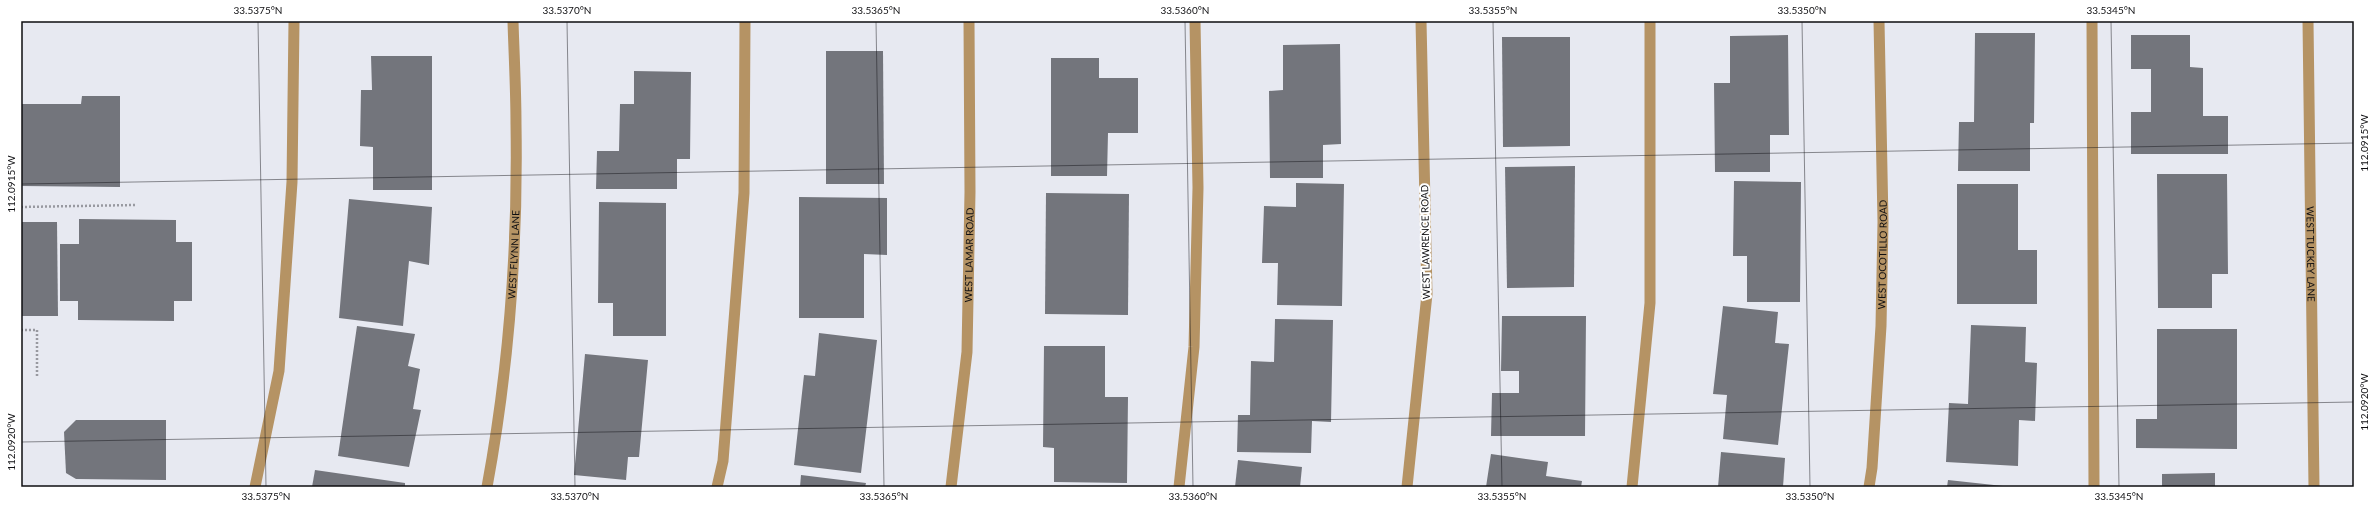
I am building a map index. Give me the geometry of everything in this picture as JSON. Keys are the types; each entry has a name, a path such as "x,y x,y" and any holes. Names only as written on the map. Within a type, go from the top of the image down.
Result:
{"street":[{"path":"255,487 279,371 292,182 294,21"},
{"name":"WEST FLYNN LANE","path":"487,487 504,372 513,269 516,124 513,21"},
{"path":"717,487 724,461 744,193 745,21"},
{"name":"WEST LAMAR ROAD","path":"951,487 967,352 970,192 969,21"},
{"path":"1179,487 1194,348 1198,188 1194,21"},
{"name":"WEST LAWRENCE ROAD","path":"1407,487 1427,294 1420,21"},
{"path":"1632,487 1650,303 1650,21"},
{"name":"WEST OCOTILLO ROAD","path":"1869,487 1872,468 1880,326 1883,236 1878,21"},
{"path":"2092,21 2094,487"},
{"name":"WEST TUCKEY LANE","path":"2308,21 2314,487"}],"path":[{"path":"21,207 135,205"},
{"path":"21,330 37,330 37,376"}],"building":[{"path":"1975,33 2035,33 2034,123 2030,123 2030,171 1958,171 1959,122 1974,122"},
{"path":"1788,35 1789,135 1770,135 1770,172 1715,172 1714,83 1730,83 1730,36"},
{"path":"2131,35 2190,35 2190,67 2203,68 2203,116 2228,116 2228,154 2131,154 2131,112 2151,112 2151,69 2131,69"},
{"path":"1502,37 1570,37 1570,146 1503,147"},
{"path":"1340,44 1341,144 1323,145 1323,178 1270,178 1269,91 1283,90 1283,45"},
{"path":"826,51 883,51 884,184 826,184"},
{"path":"371,56 432,56 432,190 373,190 373,147 360,146 361,90 372,90"},
{"path":"1051,58 1099,58 1099,78 1138,78 1138,133 1108,133 1107,176 1051,176"},
{"path":"634,71 691,72 690,159 677,159 677,189 596,189 597,151 619,151 620,104 634,104"},
{"path":"82,96 120,96 120,187 21,186 21,104 81,104"},
{"path":"1575,166 1574,287 1507,288 1505,167"},
{"path":"2157,174 2227,174 2228,274 2212,274 2212,308 2158,308"},
{"path":"1734,181 1801,182 1800,302 1747,302 1747,256 1733,256"},
{"path":"1296,183 1344,184 1342,306 1277,305 1278,263 1262,263 1264,206 1296,207"},
{"path":"1957,184 2018,184 2018,250 2037,250 2037,304 1957,304"},
{"path":"1046,193 1129,194 1128,315 1045,314"},
{"path":"799,197 887,198 887,255 864,254 864,318 799,318"},
{"path":"349,199 432,207 429,265 409,261 403,326 339,318"},
{"path":"599,202 666,203 666,336 613,336 613,303 598,303"},
{"path":"79,219 176,220 176,242 192,242 192,301 174,301 174,321 78,320 78,301 60,301 60,244 79,244"},
{"path":"21,222 57,222 58,316 21,316"},
{"path":"1723,306 1778,312 1775,343 1789,344 1778,445 1723,439 1727,395 1713,394"},
{"path":"1502,316 1586,316 1585,436 1491,436 1492,393 1519,393 1519,371 1501,371"},
{"path":"1275,319 1333,320 1331,422 1312,421 1311,453 1237,452 1238,415 1250,415 1251,361 1274,362"},
{"path":"1971,325 2026,327 2025,362 2037,363 2035,421 2019,420 2018,466 1946,462 1949,403 1968,404"},
{"path":"357,326 415,334 408,366 420,369 413,409 421,410 409,467 338,456"},
{"path":"2157,329 2237,329 2237,449 2136,448 2136,419 2157,419"},
{"path":"819,333 877,340 861,473 794,465 804,375 815,376"},
{"path":"1044,346 1105,346 1105,397 1128,397 1127,483 1054,482 1054,448 1043,447"},
{"path":"585,354 648,360 639,457 628,457 626,480 574,475"},
{"path":"76,420 166,420 166,480 76,479 66,473 64,432"},
{"path":"1721,452 1785,458 1783,487 1718,487"},
{"path":"1491,454 1548,462 1546,476 1582,481 1581,487 1486,487"},
{"path":"1238,460 1302,467 1300,487 1235,487"},
{"path":"315,470 405,483 405,487 312,487"},
{"path":"2215,473 2215,487 2162,487 2162,474"},
{"path":"801,475 866,483 865,487 800,487"},
{"path":"1948,480 2003,486 2003,487 1947,487"}]}
